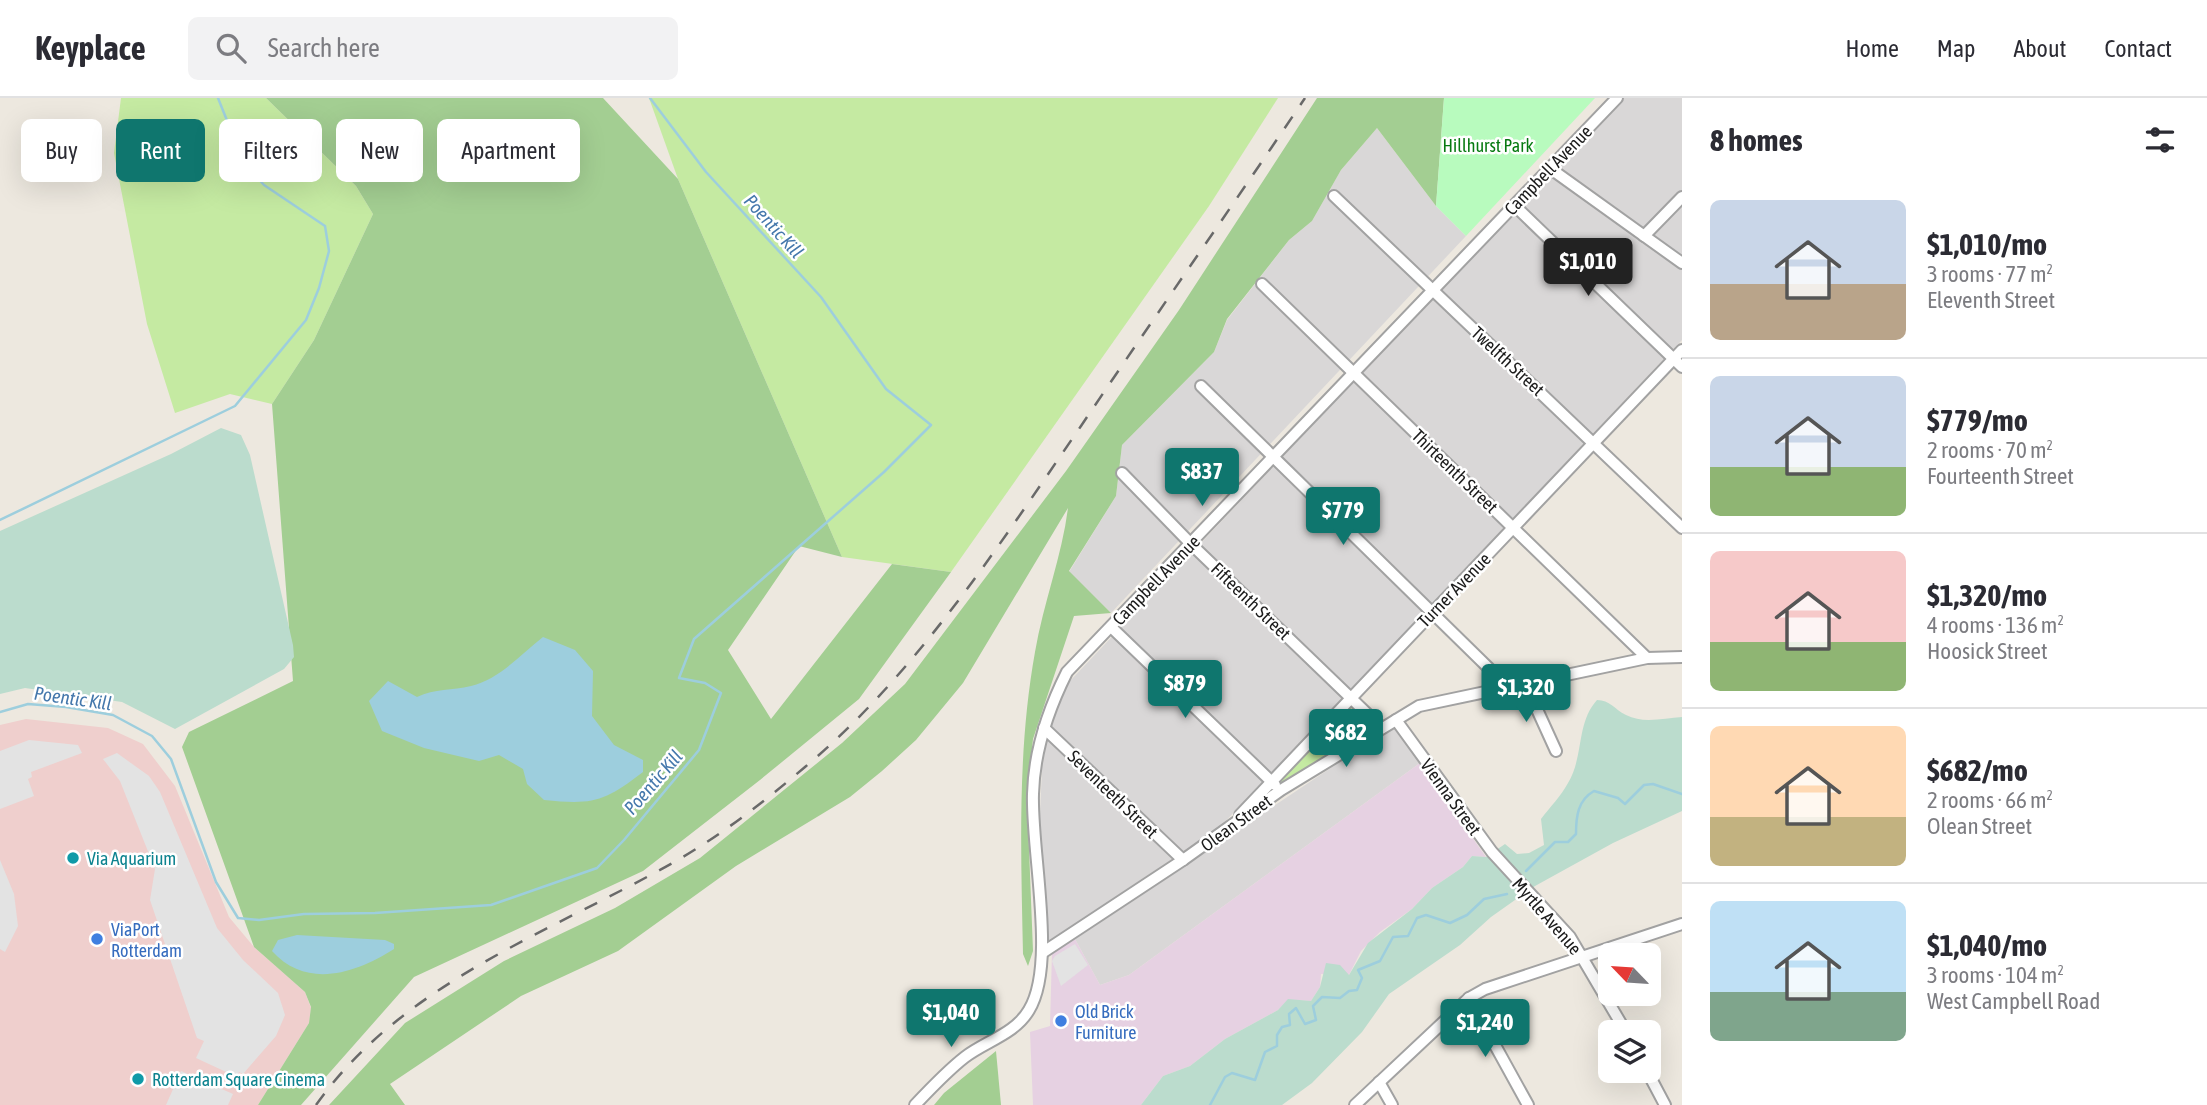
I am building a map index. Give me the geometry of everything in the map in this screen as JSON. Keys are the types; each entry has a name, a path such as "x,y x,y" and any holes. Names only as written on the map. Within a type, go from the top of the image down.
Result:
{"street":[{"name":"Campbell Avenue","path":"915,1105 966,1057 1014,1028 1034,1000 1040,982 1042,953 1033,793 1044,728 1067,672 1617,98"},
{"path":"1551,169 1682,263"},
{"name":"Twelfth Street","path":"1334,196 1682,528"},
{"path":"1644,236 1682,197"},
{"path":"1515,206 1678,363"},
{"name":"Thirteenth Street","path":"1262,284 1647,658"},
{"name":"Turner Avenue","path":"1227,830 1270,780 1594,442 1678,363 1682,350"},
{"path":"1201,386 1507,685"},
{"name":"Fifteenth Street","path":"1122,473 1191,544 1382,728"},
{"path":"1111,627 1281,790"},
{"name":"Olean Street","path":"1042,953 1227,830 1281,790 1419,706 1507,685 1525,684 1647,658 1682,657"},
{"path":"1525,684 1556,751"},
{"name":"Vienna Street","path":"1396,720 1509,873"},
{"name":"Seventeeth Street","path":"1044,728 1182,860"},
{"name":"Myrtle Avenue","path":"1509,873 1570,937 1619,1020"},
{"path":"1355,1105 1469,998 1583,956 1682,924"},
{"path":"1469,998 1528,1105"},
{"path":"1379,1082 1392,1105"},
{"path":"1653,1083 1665,1105"}],"shaded area":[{"path":"1623,98 1682,98 1682,340 1219,828 1047,943 1039,836 1043,746 1056,708 1069,682"},
{"path":"1377,128 1436,206 1466,236 1111,613 1069,572 1116,496 1122,445 1214,352 1227,320 1289,240 1312,221 1341,170"},
{"name":"ViaPort Rotterdam","path":"26,719 108,728 143,744 175,786 229,917 254,947 305,992 311,1008 309,1023 258,1105 0,1105 0,725"},
{"path":"1395,725 1420,763 1129,975 1100,985 1075,939"},
{"path":"29,740 78,745 82,753 31,772 32,777 28,779 34,796 0,809 0,751"},
{"path":"117,753 149,776 160,792 217,928 243,960 278,993 285,1015 276,1036 243,1074 239,1072 237,1077 196,1058 204,1041 197,1038 150,900 155,869 120,781 103,759"},
{"path":"1420,763 1486,857 1472,856 1463,867 1432,888 1412,909 1380,932 1361,951 1349,975 1321,974 1320,987 1311,1001 1288,1000 1278,1010 1225,1039 1190,1066 1163,1076 1141,1105 1033,1105 1030,1032 1050,1026 1052,952 1075,939 1100,985 1129,975"},
{"path":"0,860 14,894 18,926 5,952 0,949"},
{"path":"1075,944 1088,965 1061,986 1052,961 1055,956"},
{"path":"181,1071 233,1094 228,1105 166,1105"}],"green space":[{"path":"121,98 266,98 287,119 219,119 219,182 322,182 322,153 336,166 336,182 352,182 373,214 314,340 272,404 230,394 175,413 147,324 120,182 205,182 205,119 118,119"},
{"path":"266,98 603,98 678,179 842,557 799,546 728,650 771,719 892,564 951,572 859,699 643,871 414,977 301,1105 258,1105 309,1023 311,1007 305,992 254,947 182,747 189,732 293,681 272,404 314,340 373,214 352,182 423,182 423,119 336,119 336,166 322,153 322,119 287,119"},
{"path":"649,98 1278,98 1209,206 951,572 842,557 678,179"},
{"path":"1317,98 1444,98 1436,206 1377,128 1341,170 1312,221 1289,240 1227,319 1214,352 1122,445 1116,496 1069,571 1111,613 1074,616 1033,739 1027,797 1033,951 1028,966 1023,954 1021,878 1025,727 1038,634 1068,508 963,683 916,740 850,797 736,866 618,951 521,996 390,1084 405,1105 329,1105 405,1023 504,961 615,908 700,858 842,743 905,684 1066,471 1179,310"},
{"name":"Hillhurst Park","path":"1444,98 1595,98 1466,236 1436,206"},
{"path":"221,428 241,435 250,455 294,657 284,669 175,729 122,702 25,688 0,694 0,531 171,454"},
{"path":"1597,700 1633,718 1654,720 1682,717 1682,811 1613,843 1535,886 1491,917 1460,945 1389,994 1362,1032 1312,1083 1282,1105 1141,1105 1163,1076 1190,1066 1225,1039 1278,1010 1288,999 1311,1001 1320,987 1326,963 1340,965 1349,975 1368,943 1412,909 1432,888 1463,867 1472,856 1486,857 1505,844 1517,854 1529,853 1544,845 1541,819 1573,773 1586,719"},
{"path":"1350,706 1372,726 1286,785 1282,785 1277,780"},
{"path":"996,1051 1001,1105 934,1105 944,1093"}],"water":[{"path":"543,637 575,650 593,671 592,716 614,745 643,760 643,772 618,790 587,801 544,800 527,784 523,769 499,755 479,761 424,748 382,731 369,701 388,681 417,697 430,692 471,686 491,678 509,666"},
{"path":"297,935 385,940 394,944 394,949 364,965 332,974 316,974 300,971 272,951 278,940"}],"waterway":[{"path":"0,520 235,406 306,320 319,288 329,251 325,226 264,185 244,163 218,98"},
{"name":"Poentic Kill","path":"0,712 28,704 66,707 113,715 152,736 171,759 216,882 238,918 259,920 304,914 375,913 491,905 597,868 624,840 699,750 721,693 705,683 679,678 694,639 884,472 931,425 886,389 821,297 706,172 650,98"},
{"path":"1526,871 1555,842 1568,842 1576,834 1579,809 1584,799 1594,791 1618,798 1625,804 1644,785 1653,784 1682,794"},
{"path":"1210,1105 1225,1077 1232,1073 1255,1080 1265,1052 1277,1046 1277,1035 1282,1027 1290,1025 1289,1014 1296,1008 1305,1024 1316,1020 1313,1006 1322,997 1340,998 1349,991 1357,990 1362,978 1358,970 1380,961 1393,937 1408,936 1417,918 1426,915 1450,923 1467,915 1484,899 1507,894"}],"railway":[{"path":"316,1105 350,1064 387,1028 429,997 518,943 697,848 770,796 846,730 920,649 987,561 1305,98"}],"place":[{"name":"Via Aquarium","path":"73,858"},
{"name":"ViaPort Rotterdam","path":"97,939"},
{"name":"Old Brick Furniture","path":"1061,1021"},
{"name":"Rotterdam Square Cinema","path":"138,1079"}]}
